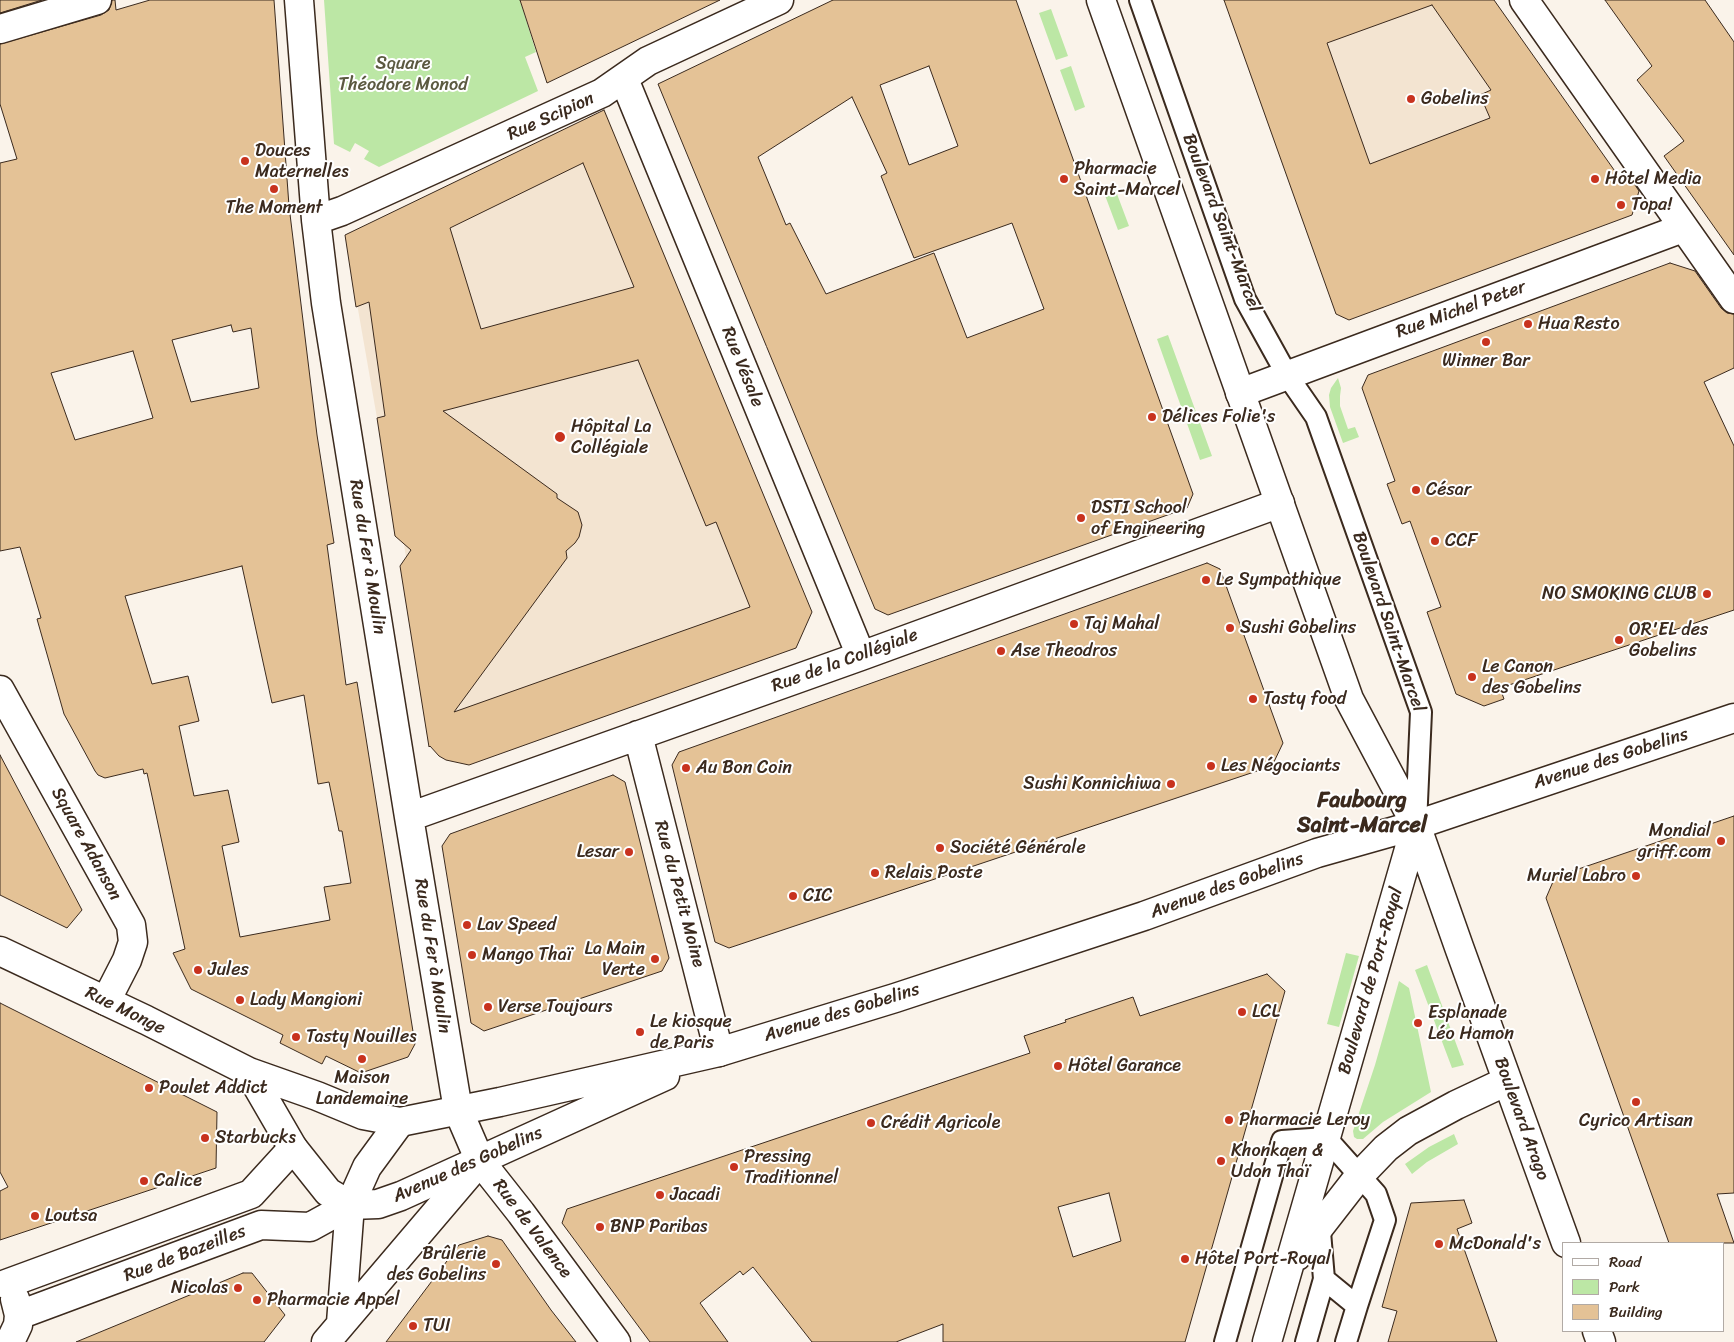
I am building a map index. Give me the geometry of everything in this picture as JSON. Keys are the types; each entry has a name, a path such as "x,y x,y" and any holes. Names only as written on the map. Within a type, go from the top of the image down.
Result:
{"street":[{"path":"0,29 97,0"},
{"name":"Rue du Fer à Moulin","path":"299,0 316,220 328,312 458,1110"},
{"name":"Rue Scipion","path":"316,220 342,211 602,93 648,61 779,0"},
{"name":"Boulevard Saint-Marcel","path":"1101,0 1349,699 1416,825"},
{"path":"1524,0 1734,298"},
{"name":"Rue Vésale","path":"624,79 861,656"},
{"name":"Rue Michel Peter","path":"1240,393 1683,228"},
{"name":"Rue de la Collégiale","path":"409,817 1280,504"},
{"name":"Square Adanson","path":"0,690 131,925 133,942 127,960 106,1001"},
{"name":"Avenue des Gobelins","path":"400,1122 719,1052 895,998 1144,916 1317,853 1416,825 1734,718"},
{"name":"Rue du Petit Moine","path":"638,735 719,1052"},
{"name":"Boulevard Arago","path":"1416,825 1566,1242"},
{"name":"Boulevard de Port-Royal","path":"1266,1342 1416,825"},
{"name":"Rue Monge","path":"0,951 250,1072 363,1115 400,1122"},
{"name":"Avenue des Gobelins","path":"350,1205 378,1204 401,1196 719,1052"},
{"path":"250,1072 294,1148 328,1192 350,1205"},
{"name":"Boulevard de Port-Royal","path":"1288,1268 1360,1175 1386,1148 1408,1132 1456,1105 1507,1081"},
{"name":"Rue de Valence","path":"458,1110 480,1161 521,1213 616,1342"},
{"path":"334,1333 350,1205 367,1167 400,1122"},
{"name":"Rue de Bazeilles","path":"3,1282 251,1194 294,1148"},
{"path":"334,1333 480,1161"},
{"name":"Rue de Bazeilles","path":"19,1315 261,1225 310,1227 350,1205"},
{"path":"3,1282 13,1293 19,1315 18,1325 10,1342"}],"lane":[{"name":"Boulevard Saint-Marcel","path":"1140,0 1245,299 1287,374 1316,417 1421,712 1416,825"},
{"path":"1225,1342 1282,1141 1326,1138 1376,1194 1385,1220 1346,1342"},
{"name":"Boulevard de Port-Royal","path":"1306,1342 1324,1279 1316,1171"},
{"path":"1324,1279 1357,1306"}],"shaded area":[{"name":"Gobelins","path":"1494,0 1545,73 1557,142 1309,239 1229,15 1239,11"},
{"name":"Hôpital La Collégiale","path":"605,110 812,612 796,648 469,765 468,760 439,756 428,742 400,566 406,558 404,544 395,536 377,418 345,235"}],"green space":[{"name":"Square Théodore Monod","path":"324,0 520,0 536,52 525,57 538,91 379,167 364,159 369,151 355,143 350,152 334,144"},
{"path":"1051,9 1068,56 1056,60 1039,13"},
{"path":"1071,66 1085,107 1075,111 1060,70"},
{"path":"1114,186 1129,226 1118,230 1103,190"},
{"path":"1168,335 1212,456 1200,460 1157,339"},
{"path":"1338,378 1341,388 1340,406 1348,429 1355,427 1359,437 1343,443 1330,407 1329,395 1331,388"},
{"path":"1346,953 1359,956 1339,1027 1327,1024"},
{"path":"1427,965 1464,1065 1452,1068 1415,970"},
{"path":"1399,981 1409,988 1431,1092 1383,1122 1363,1139 1357,1139 1354,1137 1353,1131 1375,1065"},
{"path":"1454,1134 1458,1144 1427,1162 1412,1174 1405,1164 1429,1147"}],"building":[{"path":"0,0 42,0 0,13"},
{"path":"112,0 115,0 116,10 150,0 274,0 289,206 317,435 334,543 327,545 346,685 357,682 415,1044 408,1057 361,1073 326,1056 322,1064 280,1043 283,1035 191,989 173,953 185,949 147,773 144,774 143,769 105,778 98,775 95,771 64,714 37,619 41,618 20,547 0,551 0,163 17,159 0,104 0,44 101,15 109,10","holes":["231,325 233,332 251,328 259,388 191,402 172,340","133,351 153,418 75,440 51,373","242,566 272,703 304,695 318,784 329,782 339,831 342,831 351,883 324,887 330,920 240,937 222,846 239,842 228,790 194,796 179,726 199,721 188,676 152,684 125,596"]},
{"path":"520,0 720,0 547,83"},
{"path":"833,0 1016,0 1193,494 1187,508 888,615 875,609 658,84","holes":["929,66 958,146 909,165 880,85","852,97 887,173 881,176 914,258 1012,223 1044,309 967,338 934,253 826,294 790,223 786,225 758,157"]},
{"path":"1224,0 1494,0 1624,184 1631,179 1639,191 1632,215 1349,320 1336,314","holes":["1432,5 1491,90 1480,95 1490,118 1370,164 1327,43"]},
{"path":"1605,0 1705,0 1734,42 1734,255 1664,156 1684,141 1637,80 1652,66"},
{"name":"Hôpital La Collégiale","path":"604,110 812,612 796,648 469,765 446,760 429,747 400,566 411,550 395,536 377,418 385,416 369,302 356,307 345,235","holes":["583,163 634,287 481,329 450,228","638,360 706,526 716,522 750,607 454,712 567,558 566,551 579,537 582,525 578,512 557,498 557,494 443,411"]},
{"path":"1670,263 1695,271 1721,308 1727,313 1734,314 1734,368 1704,382 1734,446 1734,610 1500,688 1504,699 1484,706 1456,694 1427,612 1441,607 1410,521 1402,524 1387,484 1395,481 1362,388 1368,375"},
{"path":"1207,563 1220,569 1283,743 1272,766 729,948 715,942 672,765 679,752"},
{"path":"0,755 82,910 67,928 0,895"},
{"path":"613,775 625,782 669,958 662,971 484,1031 471,1023 442,846 450,834"},
{"path":"1734,816 1734,1193 1717,1194 1734,1243 1669,1242 1546,898 1555,877"},
{"path":"1267,974 1285,991 1185,1342 943,1342 943,1324 896,1342 812,1342 753,1267 743,1275 740,1271 700,1303 728,1342 650,1342 562,1223 567,1209 1030,1053 1024,1036 1066,1022 1065,1020 1133,997 1140,1016","holes":["1109,1193 1121,1241 1073,1257 1058,1207"]},
{"path":"0,1003 217,1112 216,1168 0,1240 0,1191 8,1187 0,1172"},
{"path":"1464,1200 1472,1223 1457,1229 1497,1342 1388,1342 1397,1311 1382,1307 1411,1203"},
{"path":"488,1236 502,1240 576,1342 386,1342 459,1245"},
{"path":"243,1273 252,1273 285,1315 264,1342 76,1342"}],"place":[{"name":"Gobelins","path":"1411,99"},
{"name":"Douces Maternelles","path":"245,161"},
{"name":"Pharmacie Saint-Marcel","path":"1064,179"},
{"name":"Hôtel Media","path":"1595,179"},
{"name":"The Moment","path":"274,189"},
{"name":"Topa!","path":"1621,205"},
{"name":"Hua Resto","path":"1528,324"},
{"name":"Winner Bar","path":"1486,342"},
{"name":"Délices Folie's","path":"1152,417"},
{"name":"Hôpital La Collégiale","path":"560,437"},
{"name":"César","path":"1416,490"},
{"name":"DSTI School of Engineering","path":"1081,518"},
{"name":"CCF","path":"1435,541"},
{"name":"Le Sympathique","path":"1206,580"},
{"name":"NO SMOKING CLUB","path":"1707,594"},
{"name":"Taj Mahal","path":"1074,624"},
{"name":"Sushi Gobelins","path":"1230,628"},
{"name":"OR'EL des Gobelins","path":"1619,640"},
{"name":"Ase Theodros","path":"1001,651"},
{"name":"Le Canon des Gobelins","path":"1472,677"},
{"name":"Tasty food","path":"1253,699"},
{"name":"Les Négociants","path":"1211,766"},
{"name":"Au Bon Coin","path":"686,768"},
{"name":"Sushi Konnichiwa","path":"1171,784"},
{"name":"Mondial griff.com","path":"1721,841"},
{"name":"Société Générale","path":"940,848"},
{"name":"Lesar","path":"629,852"},
{"name":"Relais Poste","path":"875,873"},
{"name":"Muriel Labro","path":"1636,876"},
{"name":"CIC","path":"793,896"},
{"name":"Lav Speed","path":"467,925"},
{"name":"Mango Thaï","path":"472,955"},
{"name":"La Main Verte","path":"655,959"},
{"name":"Jules","path":"198,970"},
{"name":"Lady Mangioni","path":"240,1000"},
{"name":"Verse Toujours","path":"488,1007"},
{"name":"LCL","path":"1242,1012"},
{"name":"Esplanade Léo Hamon","path":"1418,1023"},
{"name":"Le kiosque de Paris","path":"640,1032"},
{"name":"Tasty Nouilles","path":"296,1037"},
{"name":"Maison Landemaine","path":"362,1059"},
{"name":"Hôtel Garance","path":"1058,1066"},
{"name":"Poulet Addict","path":"149,1088"},
{"name":"Cyrico Artisan","path":"1636,1102"},
{"name":"Pharmacie Leroy","path":"1229,1120"},
{"name":"Crédit Agricole","path":"871,1123"},
{"name":"Starbucks","path":"205,1138"},
{"name":"Khonkaen & Udon Thaï","path":"1221,1161"},
{"name":"Pressing Traditionnel","path":"734,1167"},
{"name":"Calice","path":"144,1181"},
{"name":"Jacadi","path":"660,1195"},
{"name":"Loutsa","path":"35,1216"},
{"name":"BNP Paribas","path":"600,1227"},
{"name":"McDonald's","path":"1439,1244"},
{"name":"Hôtel Port-Royal","path":"1185,1259"},
{"name":"Brûlerie des Gobelins","path":"496,1264"},
{"name":"Nicolas","path":"238,1288"},
{"name":"Pharmacie Appel","path":"257,1300"},
{"name":"TUI","path":"413,1326"}],"district":[{"name":"Faubourg Saint-Marcel","path":"1362,814"}]}
